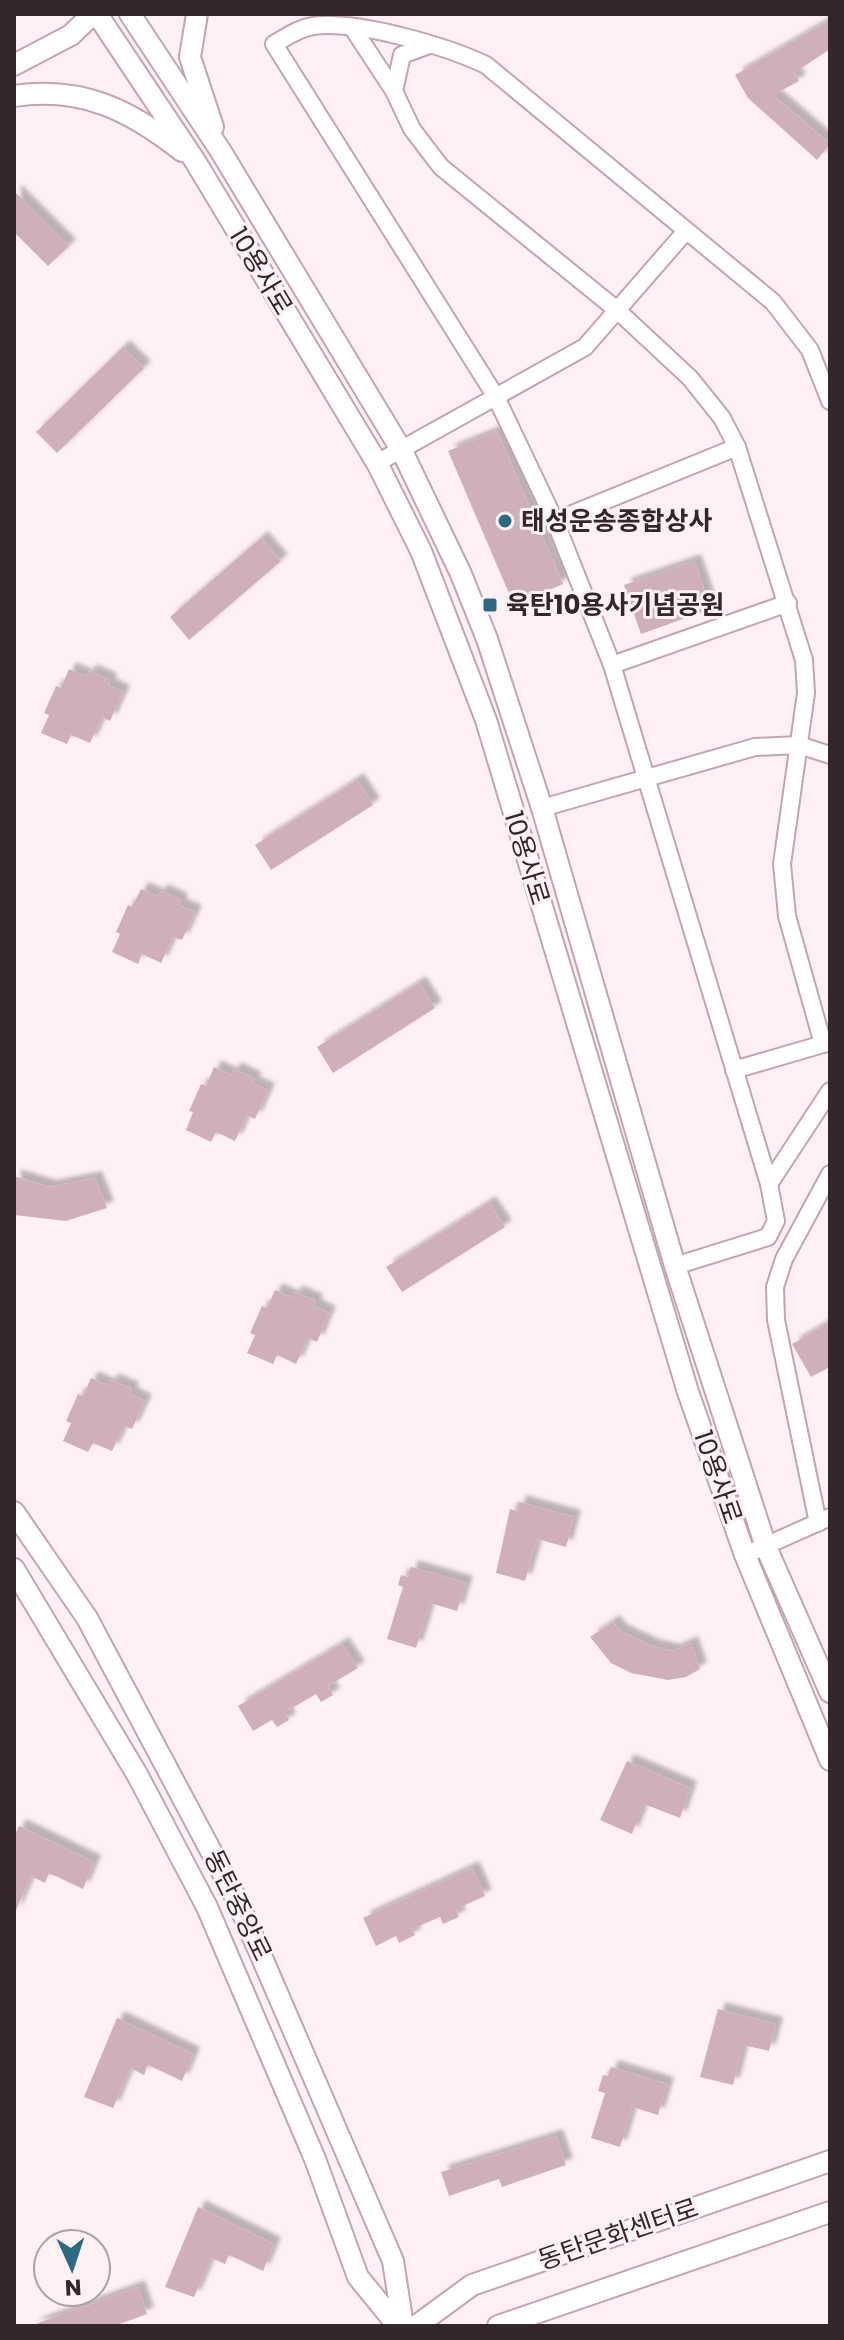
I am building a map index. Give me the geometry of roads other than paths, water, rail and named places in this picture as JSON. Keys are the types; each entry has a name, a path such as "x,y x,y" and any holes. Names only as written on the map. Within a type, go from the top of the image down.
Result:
{"street":[{"path":"14,65 99,18 129,14"},
{"name":"10용사로","path":"129,14 220,150 402,451 461,574 487,639 542,808 675,1266 766,1547 830,1692"},
{"path":"197,14 190,57 220,150"},
{"name":"10용사로","path":"99,18 195,161 377,463 421,551 486,720 688,1392 745,1555 830,1760"},
{"path":"675,1266 768,1237 776,1221 769,1184 612,665 555,521 496,397 274,44 315,26 393,34 486,65 773,302 795,326 810,350 830,401"},
{"path":"354,30 394,91 412,129 441,167 617,310 707,397 737,447 804,660 806,693 782,864 787,916 826,1043 734,1070"},
{"path":"394,91 402,55 430,44"},
{"path":"14,96 69,93 92,98 144,122 195,161"},
{"path":"377,463 585,347 686,231"},
{"path":"555,521 737,447"},
{"path":"612,665 788,603"},
{"path":"542,808 645,776 755,747 799,745 830,755"},
{"path":"769,1184 830,1091"},
{"path":"745,1555 824,1520 776,1320 775,1287 786,1254 830,1174"},
{"name":"동탄중앙로","path":"14,1512 87,1618 237,1900 393,2261 400,2326"},
{"name":"동탄중앙로","path":"14,1569 138,1776 207,1907 315,2159 358,2277 400,2326"},
{"name":"동탄문화센터로","path":"416,2326 472,2285 830,2161"},
{"name":"동탄문화센터로","path":"498,2326 830,2212"}],"place":[{"name":"태성운송종합상사","path":"505,521"},
{"name":"육탄10용사기념공원","path":"490,605"}]}
